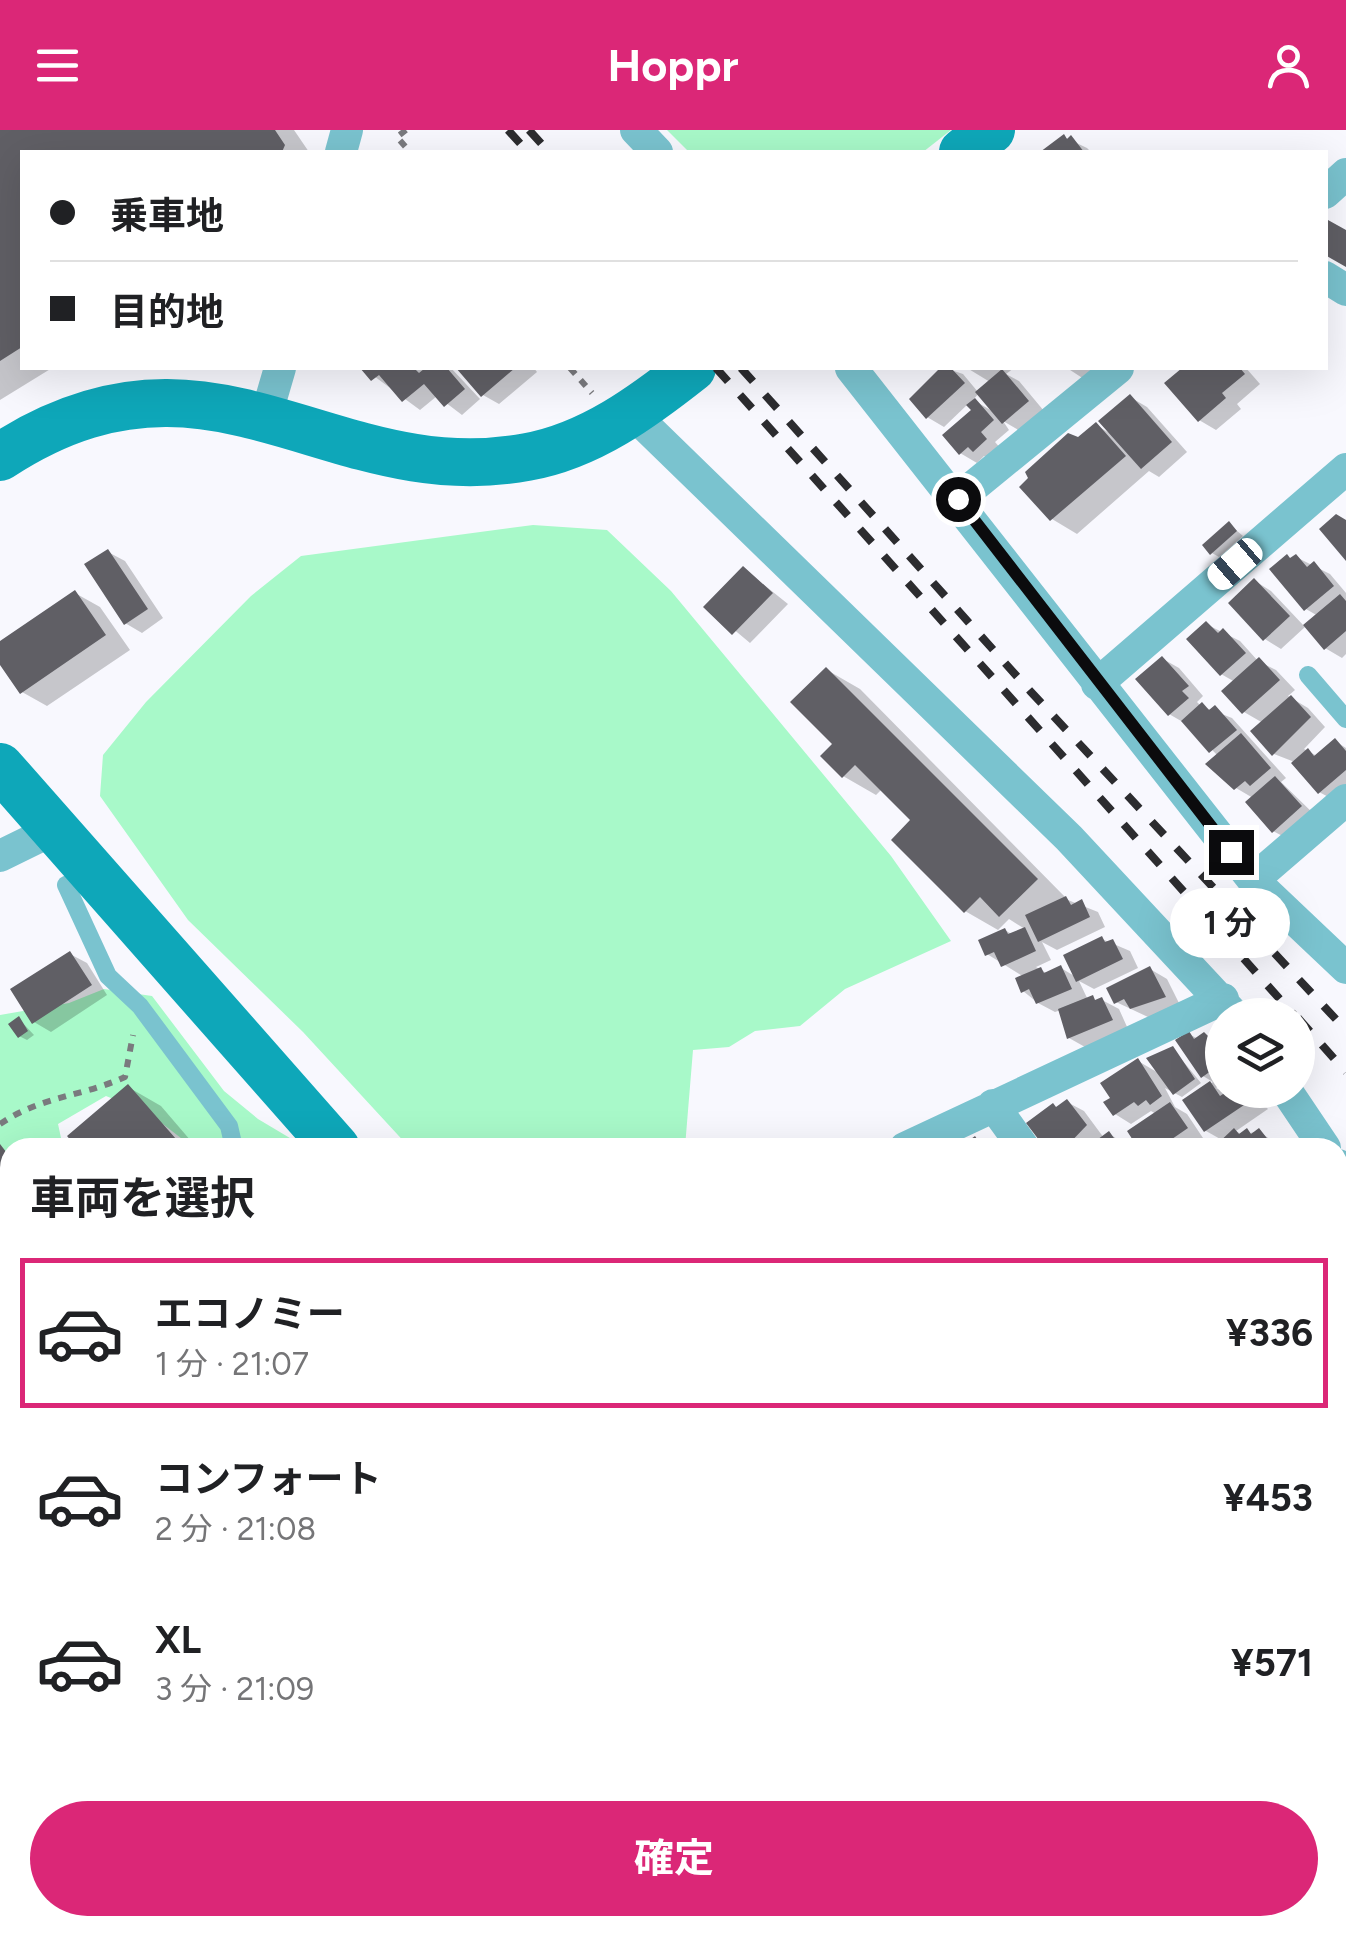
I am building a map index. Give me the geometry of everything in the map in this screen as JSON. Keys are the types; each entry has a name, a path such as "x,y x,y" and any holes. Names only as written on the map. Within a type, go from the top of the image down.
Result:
{"street":[{"path":"636,130 655,150"},
{"path":"965,150 991,130"},
{"path":"266,416 279,370"},
{"path":"853,370 958,499 1097,684 1253,880 1346,968"},
{"path":"958,499 1116,370"},
{"path":"0,456 64,421 109,408 189,402 266,416 414,457 450,462 527,457 558,449 661,392 1220,998"},
{"path":"1097,684 1346,469"},
{"path":"0,767 327,1138"},
{"path":"1253,880 1346,800"},
{"path":"0,856 53,830"},
{"path":"925,1138 992,1105 1205,1017"},
{"path":"992,1105 1017,1138"},
{"path":"1298,1108 1318,1138"}],"lane":[{"path":"1308,675 1346,719"},
{"path":"92,874 66,885 108,976 140,1006 229,1126 232,1138"}],"path":[{"path":"396,138 406,130"},
{"path":"384,134 396,138 408,150"},
{"path":"0,1124 36,1102 99,1089 125,1078"}],"green space":[{"path":"667,130 951,130 926,150 687,150"},
{"path":"533,525 607,530 671,591 891,856 951,941 845,989 800,1026 755,1031 729,1047 693,1050 686,1138 401,1138 303,1032 188,920 100,796 103,755 146,702 251,596 301,556"},
{"path":"104,989 152,996 224,1091 258,1119 290,1138 181,1138 150,1114 106,1096 58,1124 61,1138 0,1138 0,1015 69,1003"}],"building":[{"path":"0,130 275,130 285,145 283,150 20,150 20,348 0,361"},
{"path":"1064,134 1067,139 1071,135 1082,150 1043,150"},
{"path":"1328,220 1346,230 1346,267 1328,257"},
{"path":"362,370 449,370 465,389 444,407 424,384 402,402 379,375 371,381"},
{"path":"458,370 513,370 481,397"},
{"path":"938,370 953,370 965,383 926,419 909,399"},
{"path":"1003,370 1029,401 1002,424 975,392"},
{"path":"1180,370 1242,370 1245,374 1222,393 1226,398 1198,422 1164,383"},
{"path":"1130,394 1172,442 1141,469 1098,421"},
{"path":"975,398 994,420 981,432 987,439 973,452 968,447 959,455 942,435 971,410 966,405"},
{"path":"1096,422 1126,456 1050,521 1019,487 1028,478 1025,472 1068,433 1078,437"},
{"path":"1336,514 1346,520 1346,561 1319,529"},
{"path":"1229,521 1237,531 1210,555 1202,545"},
{"path":"108,549 148,609 124,625 84,564"},
{"path":"1287,554 1290,558 1296,554 1307,567 1314,561 1334,586 1304,611 1269,569"},
{"path":"743,566 773,593 732,635 703,607"},
{"path":"1254,578 1290,616 1263,641 1228,603"},
{"path":"75,590 106,635 20,694 0,665 0,641"},
{"path":"1340,594 1346,601 1346,631 1324,650 1303,625"},
{"path":"1206,621 1218,633 1223,628 1246,653 1220,676 1186,639"},
{"path":"1162,656 1189,686 1182,691 1189,698 1168,716 1135,679"},
{"path":"1259,657 1280,680 1242,714 1221,691"},
{"path":"826,667 1038,879 999,917 980,897 964,913 891,840 910,820 855,765 842,778 820,756 832,744 790,702"},
{"path":"1291,695 1311,717 1272,756 1250,731"},
{"path":"1202,702 1209,710 1215,705 1237,730 1209,753 1181,721"},
{"path":"1241,733 1271,768 1250,786 1245,781 1234,790 1205,764"},
{"path":"1335,738 1346,751 1346,770 1318,794 1291,763 1308,748 1314,756"},
{"path":"1275,776 1302,806 1272,833 1245,802"},
{"path":"1066,896 1071,905 1082,899 1090,917 1038,942 1025,915"},
{"path":"1025,927 1036,951 1001,967 994,952 985,956 978,940 1005,928 1008,934"},
{"path":"1102,936 1105,942 1113,939 1123,959 1076,982 1063,955"},
{"path":"70,951 92,985 32,1024 10,989"},
{"path":"1061,965 1072,989 1036,1004 1029,989 1021,993 1015,978 1041,967 1044,973"},
{"path":"1150,966 1166,997 1130,1009 1124,999 1114,1004 1106,988"},
{"path":"1093,995 1095,1000 1102,997 1113,1020 1067,1039 1058,1009"},
{"path":"19,1016 28,1031 18,1038 8,1024"},
{"path":"1189,1031 1194,1039 1205,1033 1205,1075 1201,1078 1175,1040"},
{"path":"1173,1046 1195,1079 1173,1095 1146,1058"},
{"path":"1138,1058 1162,1096 1150,1105 1146,1100 1138,1106 1134,1102 1113,1116 1103,1102 1110,1098 1100,1083"},
{"path":"128,1084 175,1138 69,1138"},
{"path":"1205,1084 1205,1108 1240,1108 1204,1132 1182,1100"},
{"path":"1067,1099 1087,1125 1075,1138 1037,1138 1026,1123 1053,1103 1056,1107"},
{"path":"1170,1102 1188,1128 1174,1138 1132,1138 1127,1131"},
{"path":"1234,1128 1239,1134 1247,1128 1251,1134 1259,1128 1267,1138 1224,1138"}],"railway":[{"path":"508,130 526,150"},
{"path":"529,130 547,150"},
{"path":"718,370 1279,998"},
{"path":"743,370 1031,692 1346,1030"},
{"path":"1315,1037 1346,1072"}],"route":[{"path":"958,499 1097,684 1231,852"}]}
